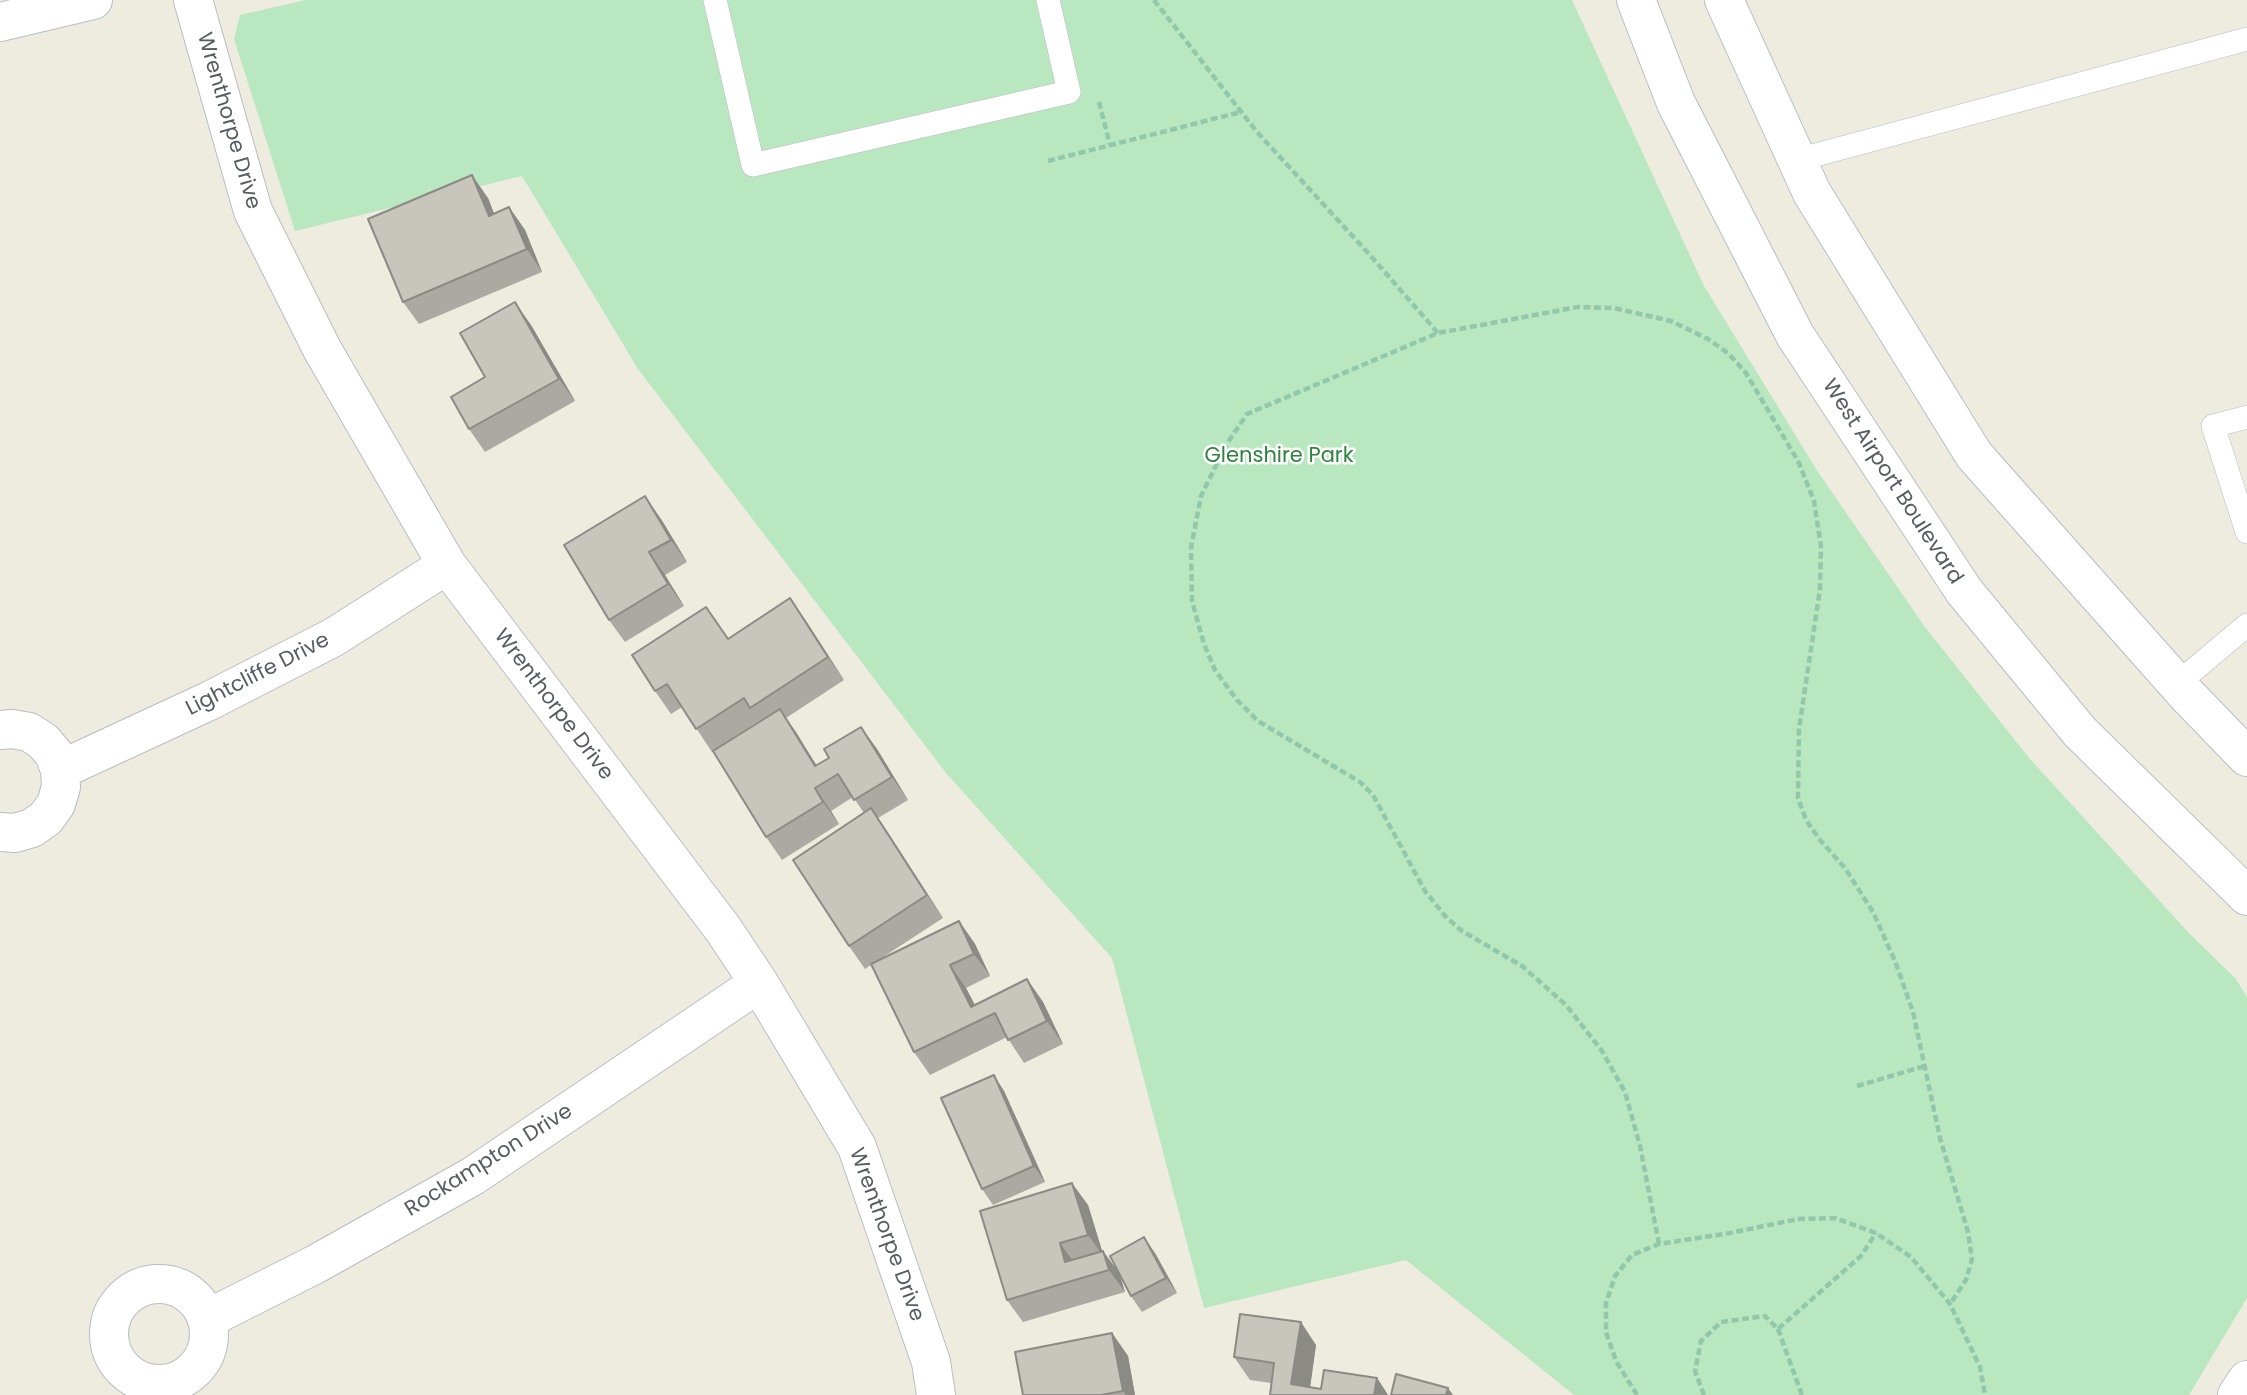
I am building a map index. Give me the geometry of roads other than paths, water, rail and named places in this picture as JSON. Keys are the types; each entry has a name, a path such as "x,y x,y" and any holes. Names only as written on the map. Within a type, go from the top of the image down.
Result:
{"street":[{"path":"0,22 93,0"},
{"name":"Wrenthorpe Drive","path":"193,0 253,211 322,349 447,565 715,918 759,983 857,1147 931,1363 936,1395"},
{"name":"West Airport Boulevard","path":"1636,0 1676,103 1795,335 1964,591 2080,732 2247,896"},
{"path":"1724,0 1812,194 1974,455 2177,684 2247,757"},
{"name":"Lightcliffe Drive","path":"60,770 209,701 334,637 447,565"},
{"path":"0,730 29,732 43,741 54,754 60,770 61,787 56,804 46,818 32,828 15,833 0,832"},
{"name":"Rockampton Drive","path":"207,1319 316,1264 473,1176 759,983"},
{"path":"2237,1395 2247,1380"}],"lane":[{"path":"715,0 753,165 1069,92 1048,0"},
{"path":"1797,160 2247,39"},
{"path":"2247,417 2213,426 2247,533"},
{"path":"2177,684 2247,625"}],"park label":[{"name":"Glenshire Park","path":"1279,457"}]}
